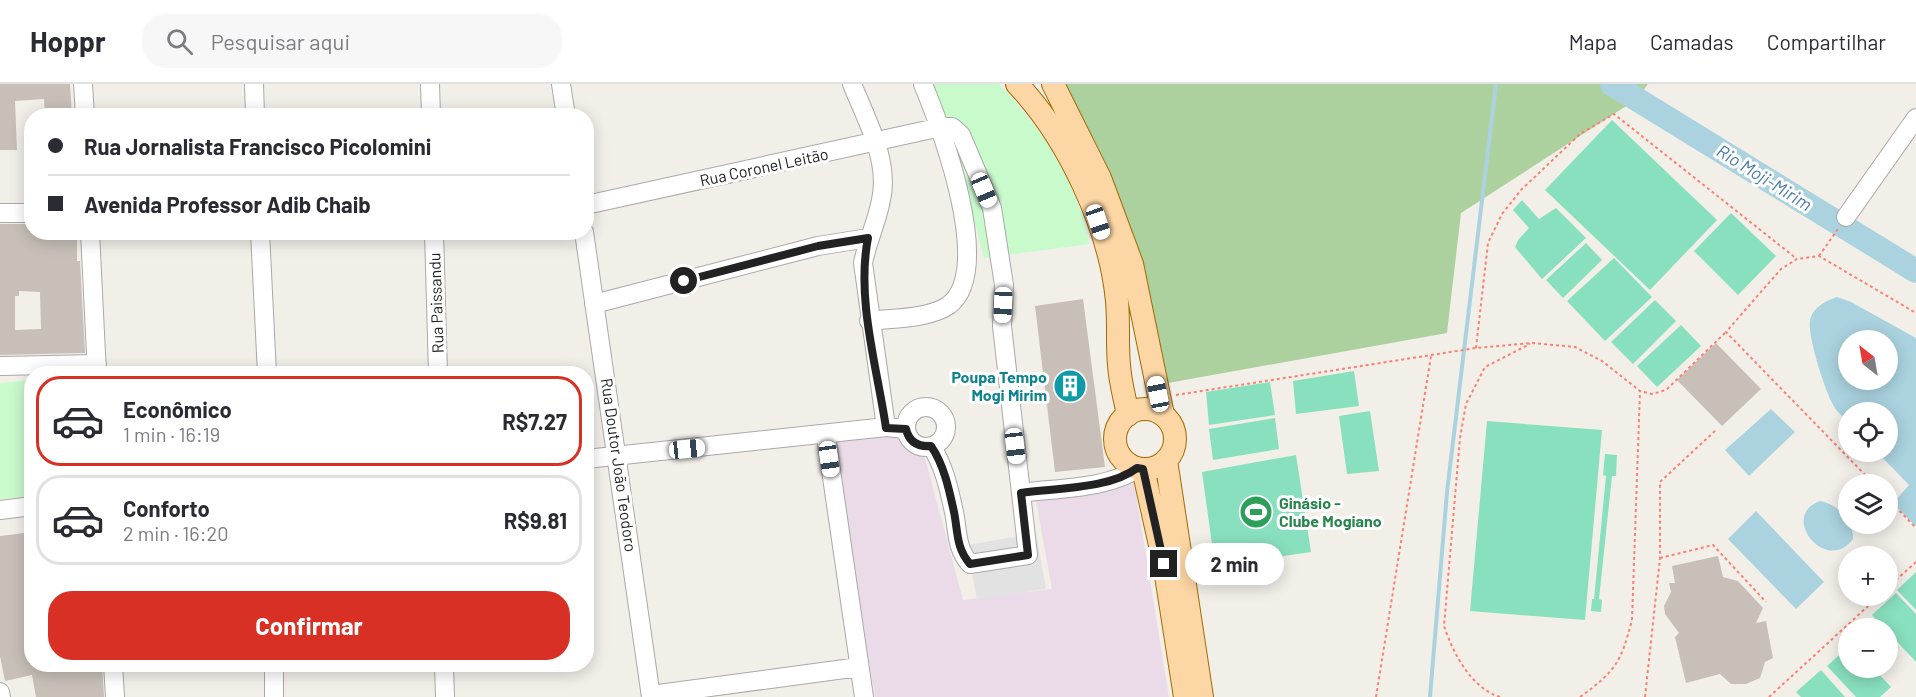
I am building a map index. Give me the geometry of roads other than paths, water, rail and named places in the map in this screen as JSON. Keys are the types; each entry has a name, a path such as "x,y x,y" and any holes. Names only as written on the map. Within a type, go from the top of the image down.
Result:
{"main road":[{"path":"1017,84 1065,151 1092,207 1109,254 1117,301 1119,367 1128,415"},
{"path":"1053,84 1100,178 1132,264 1163,415 1174,432 1172,452 1166,460 1160,465 1140,469"},
{"path":"1163,415 1146,410 1128,415 1120,423 1116,433 1116,445 1120,455 1140,469 1164,564 1185,697"},
{"path":"1166,460 1202,697"}],"street":[{"path":"83,84 84,108"},
{"path":"254,84 255,108"},
{"path":"430,84 431,108"},
{"path":"561,84 565,108"},
{"path":"852,84 875,142 882,176 882,199 868,238 863,263 869,321 886,428"},
{"path":"869,321 931,312 948,306 958,297 966,280 969,263 964,215 941,127 923,84"},
{"path":"1846,217 1916,118"},
{"path":"931,446 945,432 944,419 936,410 924,407 917,409 908,418 906,429 913,442 918,445 931,446 940,458 954,513 960,552 970,564 1028,555 1002,326 1004,285 992,208 961,135 952,127 941,127"},
{"name":"Rua Coronel Leitão","path":"594,203 941,127"},
{"path":"0,213 24,213"},
{"path":"594,304 818,246 868,238"},
{"path":"90,240 97,366"},
{"path":"260,240 267,366"},
{"name":"Rua Paissandu","path":"434,240 438,366"},
{"name":"Rua Doutor João Teodoro","path":"585,240 651,696"},
{"path":"0,366 24,367"},
{"path":"594,458 886,428 906,429"},
{"path":"826,436 864,697"},
{"path":"1021,493 1112,481 1140,469"},
{"path":"0,510 24,508"},
{"path":"651,696 859,667"},
{"path":"113,672 115,697"},
{"path":"274,672 274,697"},
{"path":"444,672 445,697"},
{"path":"0,692 1,697"}],"water":[{"path":"1837,297 1851,302 1916,338 1916,527 1898,508 1898,497 1909,485 1887,462 1898,462 1898,402 1838,402 1838,412 1836,410 1818,365 1810,328 1811,316 1824,303"},
{"path":"1771,409 1795,432 1749,476 1725,450"},
{"path":"1820,501 1838,509 1838,534 1853,534 1853,539 1844,546 1838,546 1838,549 1831,550 1820,547 1805,529 1804,518 1808,508"},
{"path":"1756,511 1824,582 1796,609 1728,539"}],"waterway":[{"path":"1430,697 1447,492 1496,84"},
{"name":"Rio Moji-Mirim","path":"1612,84 1916,271"}],"place":[{"name":"Poupa Tempo Mogi Mirim","path":"1070,386"},
{"name":"Ginásio - Clube Mogiano","path":"1256,512"}]}
